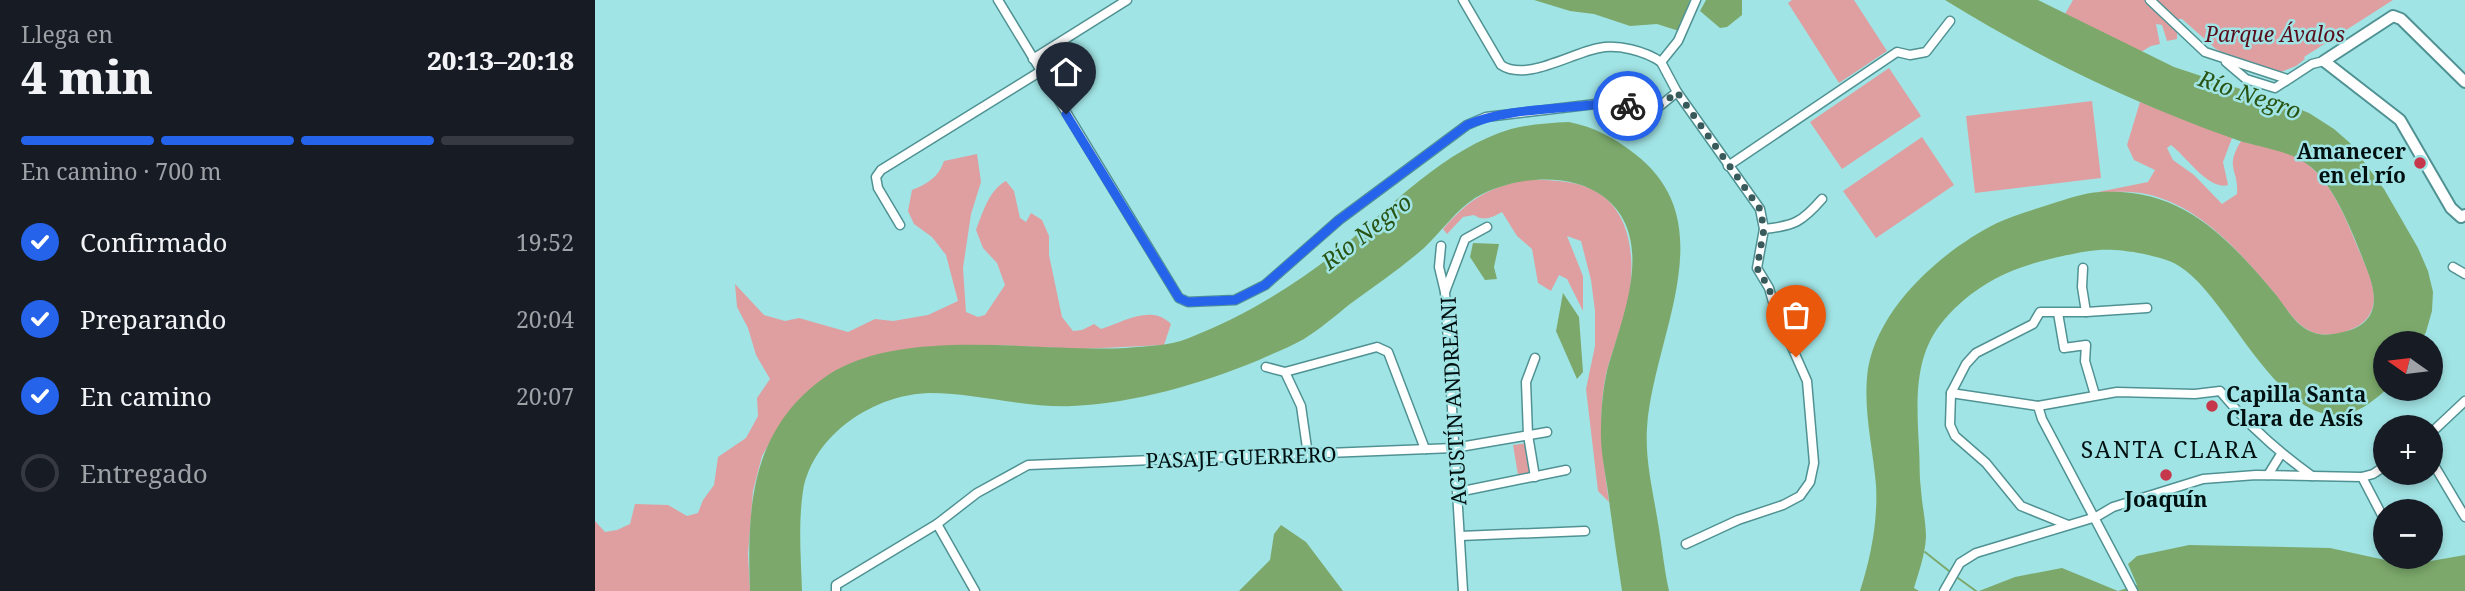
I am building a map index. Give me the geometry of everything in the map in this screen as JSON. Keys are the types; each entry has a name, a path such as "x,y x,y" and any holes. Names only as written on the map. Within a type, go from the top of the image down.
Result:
{"street":[{"path":"997,0 1179,298 1188,302 1235,300 1265,285 1349,212 1467,125 1486,117 1621,101 1634,112 1650,114 1677,92"},
{"path":"1033,59 1128,0"},
{"path":"1463,0 1501,65 1509,71 1531,69 1601,47 1635,50 1661,62 1677,92 1760,209 1764,229 1757,268 1769,288 1775,309 1807,382 1814,463 1809,482 1800,496 1686,544"},
{"path":"1661,62 1678,41 1696,0"},
{"path":"2150,0 2205,52 2287,79"},
{"path":"2221,58 2246,79 2275,88 2393,16 2402,19 2465,82"},
{"path":"1728,166 1897,52 1910,55 1926,52 1950,21"},
{"path":"2323,61 2400,120 2451,208 2463,216"},
{"path":"900,225 878,188 876,177 881,170 1041,71"},
{"path":"1764,229 1795,224 1806,217 1822,199"},
{"name":"AGUSTÍN ANDREANI","path":"1463,591 1445,292 1465,239 1487,227"},
{"path":"1441,246 1439,267 1445,292"},
{"path":"2453,267 2465,274"},
{"path":"2083,268 2082,287 2086,312"},
{"path":"2068,525 2021,506 1986,463 1955,436 1951,425 1951,393 1966,364 1976,353 2033,324 2040,312 2147,308"},
{"path":"2058,313 2064,348 2086,345 2085,361 2095,395"},
{"path":"1266,367 1285,372 1377,346 1388,352 1425,449"},
{"path":"1535,358 1526,382 1528,435 1535,477"},
{"path":"1285,372 1301,406 1308,455"},
{"path":"1951,393 2038,406 2117,392 2195,394 2220,391 2239,414 2281,454 2312,476"},
{"path":"2443,422 2465,401"},
{"path":"2038,406 2047,430 2096,517 2133,591"},
{"name":"PASAJE GUERRERO","path":"937,524 977,493 1028,465 1454,448 1547,432"},
{"path":"2268,475 2281,454"},
{"path":"1458,492 1566,470"},
{"path":"1944,591 1960,563 1968,557 2096,517 2113,507 2203,479 2268,475 2362,477 2373,474"},
{"path":"2362,477 2374,499"},
{"path":"2443,480 2465,517"},
{"path":"836,588 937,524 975,591"},
{"path":"1460,536 1585,531"}],"green space":[{"path":"1792,0 1854,0 1887,51 1839,83 1788,3"},
{"name":"Parque Ávalos","path":"2073,0 2393,0 2304,57 2296,66 2281,72 2233,59 2216,49 2182,19 2173,19 2169,10 2166,13 2177,29 2177,39 2167,41 2162,25 2156,24 2160,44 2141,52 2065,14"},
{"path":"1889,68 1921,116 1842,169 1810,122"},
{"path":"2092,101 2101,178 1975,193 1966,116"},
{"path":"2140,102 2232,138 2223,162 2228,185 2213,183 2171,145 2167,148 2173,160 2194,175 2222,204 2237,194 2233,158 2241,141 2291,154 2310,166 2330,190 2346,218 2369,274 2374,296 2373,306 2364,322 2337,334 2310,331 2293,318 2244,258 2198,217 2161,198 2141,193 2098,192 2148,182 2155,170 2134,160 2127,145"},
{"path":"1922,137 1954,185 1876,238 1843,191"},
{"path":"977,154 981,182 971,214 963,268 966,312 978,317 985,315 1005,285 997,263 983,248 976,230 991,196 1006,181 1014,191 1020,218 1026,222 1031,213 1042,220 1049,236 1049,255 1062,317 1073,331 1094,324 1101,329 1137,316 1155,315 1171,324 1164,345 1082,349 993,345 939,347 786,415 762,456 753,491 748,554 750,591 595,591 595,521 605,532 617,530 630,524 635,504 668,505 687,516 698,513 703,500 714,485 718,457 746,438 758,416 757,398 770,379 756,355 748,328 737,307 735,284 764,315 785,321 799,318 848,332 875,319 893,321 928,315 958,301 946,255 932,237 914,224 908,211 912,190 932,179 944,161"},
{"path":"1528,179 1577,184 1595,191 1609,201 1626,231 1630,248 1631,284 1603,390 1601,423 1609,502 1598,491 1586,389 1595,346 1595,311 1591,280 1581,241 1567,236 1583,276 1583,311 1567,279 1559,275 1551,291 1538,283 1532,249 1517,236 1502,212 1488,218 1474,215 1463,217 1447,234 1443,229 1462,209 1481,196 1502,186"},
{"path":"1527,443 1532,473 1518,475 1513,445"}],"water":[{"path":"1534,0 1690,0 1679,31 1657,24 1630,26 1594,14 1570,11"},
{"path":"1706,0 1742,0 1742,15 1727,27 1720,28 1700,11"},
{"name":"Río Negro","path":"1945,0 2038,0 2174,67 2289,105 2309,113 2334,129 2350,143 2384,189 2418,248 2433,292 2432,311 2426,331 2373,331 2373,401 2347,414 2322,413 2298,401 2276,381 2198,282 2171,262 2118,250 2097,250 2034,263 2003,275 1976,291 1951,312 1931,339 1921,368 1918,416 1920,480 1926,537 1914,588 1919,591 1860,591 1876,512 1876,485 1867,404 1867,377 1872,353 1882,329 1913,286 1954,250 1997,223 2063,200 2100,192 2156,198 2180,207 2221,236 2306,329 2325,335 2347,331 2366,321 2371,313 2374,296 2370,277 2350,227 2328,187 2311,167 2285,153 2222,135 2116,92 2001,33"},
{"name":"Río Negro","path":"1569,122 1604,134 1635,154 1662,182 1676,213 1680,247 1677,283 1652,393 1647,428 1650,476 1669,591 1622,591 1602,452 1604,385 1631,280 1629,235 1620,214 1604,197 1590,188 1557,180 1540,180 1505,185 1475,198 1415,255 1310,335 1259,360 1214,377 1167,391 1096,404 1054,406 930,393 909,395 868,409 833,435 809,470 803,491 801,516 802,591 750,591 750,531 758,475 780,424 797,401 821,380 852,363 887,352 927,347 968,345 1090,349 1126,348 1181,341 1209,330 1267,300 1304,276 1441,164 1464,150 1511,129"},
{"path":"1473,243 1499,244 1494,267 1497,279 1485,280 1470,257"},
{"path":"1563,293 1579,317 1583,372 1577,379 1556,331"},
{"path":"1281,525 1306,542 1343,591 1239,591 1270,560 1274,534"},
{"path":"2189,545 2330,548 2373,557 2373,569 2443,569 2443,559 2465,555 2465,591 2118,591 2137,585 2128,564 2137,556"},
{"path":"2062,568 2118,591 1979,591 2015,577"}],"waterway":[{"path":"1925,552 1949,571"},
{"path":"1958,578 1976,591"}],"way so far":[{"path":"1628,106 1634,112 1650,114 1677,92 1760,209 1764,229 1757,268 1769,288 1796,357"}],"place":[{"name":"Amanecer en el río","path":"2420,163"},
{"name":"Capilla Santa Clara de Asís","path":"2212,406"},
{"name":"Joaquín","path":"2166,475"}],"district":[{"name":"SANTA CLARA","path":"2170,449"}],"route":[{"path":"1066,114 1179,298 1188,302 1235,300 1265,285 1339,220 1467,125 1486,117 1589,103 1621,101 1628,106"}]}
